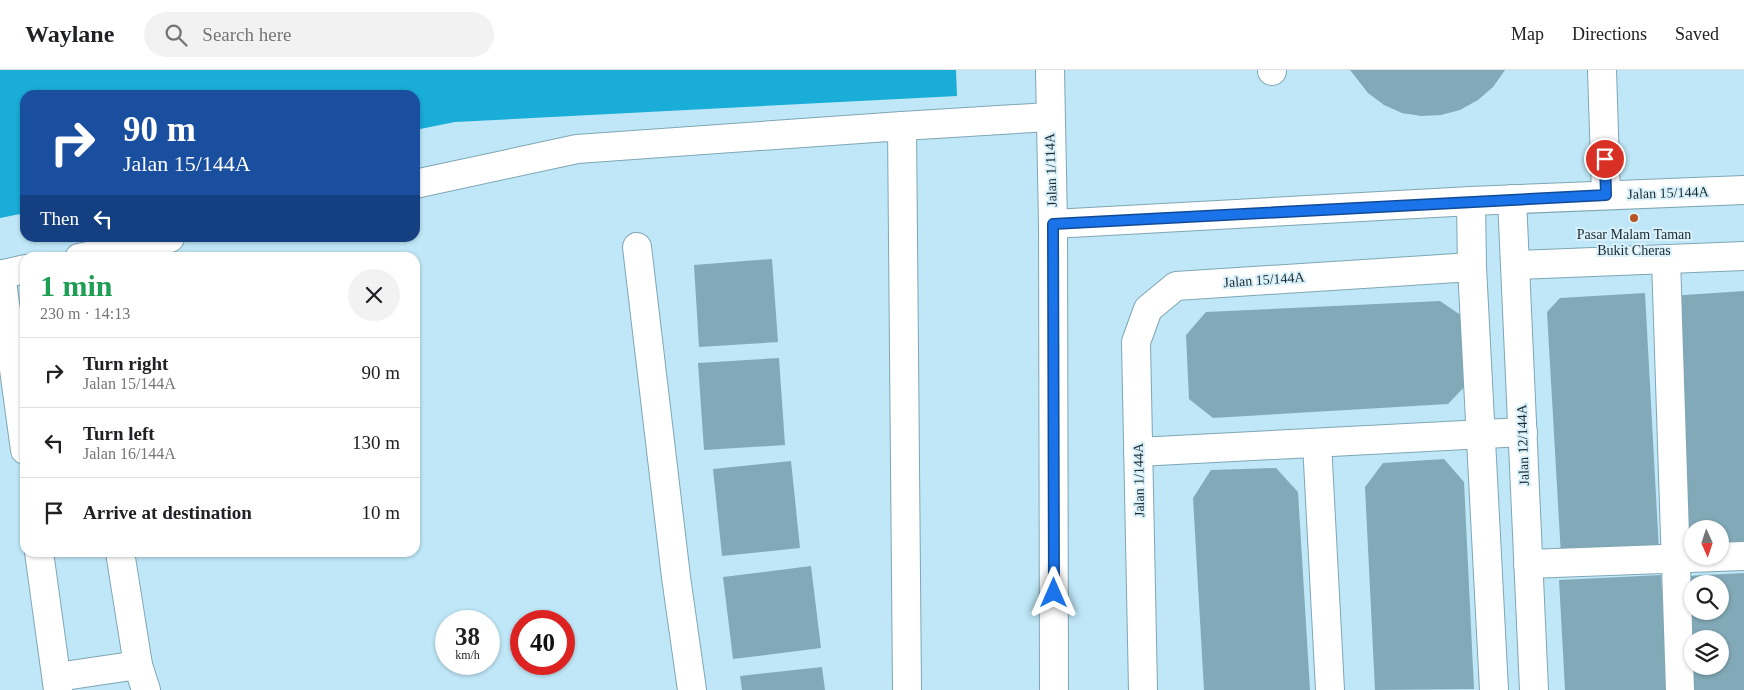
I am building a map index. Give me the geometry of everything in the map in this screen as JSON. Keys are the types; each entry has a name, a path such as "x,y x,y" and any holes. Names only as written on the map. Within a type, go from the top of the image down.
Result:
{"street":[{"name":"Jalan 1/114A","path":"1050,70 1049,117 1053,224 1054,690"},
{"path":"1602,70 1606,195"},
{"path":"420,183 577,149 1049,117"},
{"path":"902,126 907,690"},
{"name":"Jalan 15/144A","path":"1053,224 1471,201 1744,190"},
{"name":"Jalan 12/144A","path":"1512,199 1534,690"},
{"path":"1471,201 1472,267 1494,690"},
{"path":"106,252 152,242"},
{"path":"637,247 676,577 692,690"},
{"path":"1516,265 1744,256"},
{"path":"1666,260 1680,690"},
{"name":"Jalan 15/144A","path":"1176,286 1472,267"},
{"path":"20,270 0,275 20,415"},
{"name":"Jalan 1/144A","path":"1143,690 1136,342 1148,308 1176,286"},
{"path":"1138,452 1523,432"},
{"path":"1317,443 1330,690"},
{"path":"1528,564 1744,556"},
{"path":"40,557 58,684 142,678 121,557"}],"shaded area":[{"path":"0,70 956,70 957,96 455,122 420,129 420,90 20,90 20,214 0,218"}],"building":[{"path":"1350,70 1505,70 1493,87 1478,100 1460,110 1441,115 1421,116 1402,113 1384,105 1368,93"},
{"path":"772,259 778,342 699,347 694,265"},
{"path":"1744,291 1744,547 1729,548 1729,520 1684,520 1684,550 1670,296"},
{"path":"1645,293 1659,551 1561,556 1547,312 1560,298"},
{"path":"1440,301 1462,316 1470,381 1448,404 1213,418 1189,399 1186,335 1206,312"},
{"path":"779,358 785,445 704,450 698,363"},
{"path":"1444,459 1464,482 1474,689 1375,690 1365,487 1383,463"},
{"path":"791,461 800,548 722,556 713,469"},
{"path":"1276,468 1298,492 1310,690 1204,690 1193,498 1211,470"},
{"path":"811,566 821,648 733,659 723,577"},
{"path":"1744,573 1744,690 1691,690 1690,675 1729,675 1729,630 1688,630 1688,620 1729,620 1729,575 1705,575"},
{"path":"1661,575 1668,690 1565,690 1559,580"},
{"path":"822,667 825,690 742,690 740,676"}],"place":[{"name":"Pasar Malam Taman Bukit Cheras","path":"1634,218"}],"route":[{"path":"1054,593 1053,224 1606,195 1605,159"}]}
